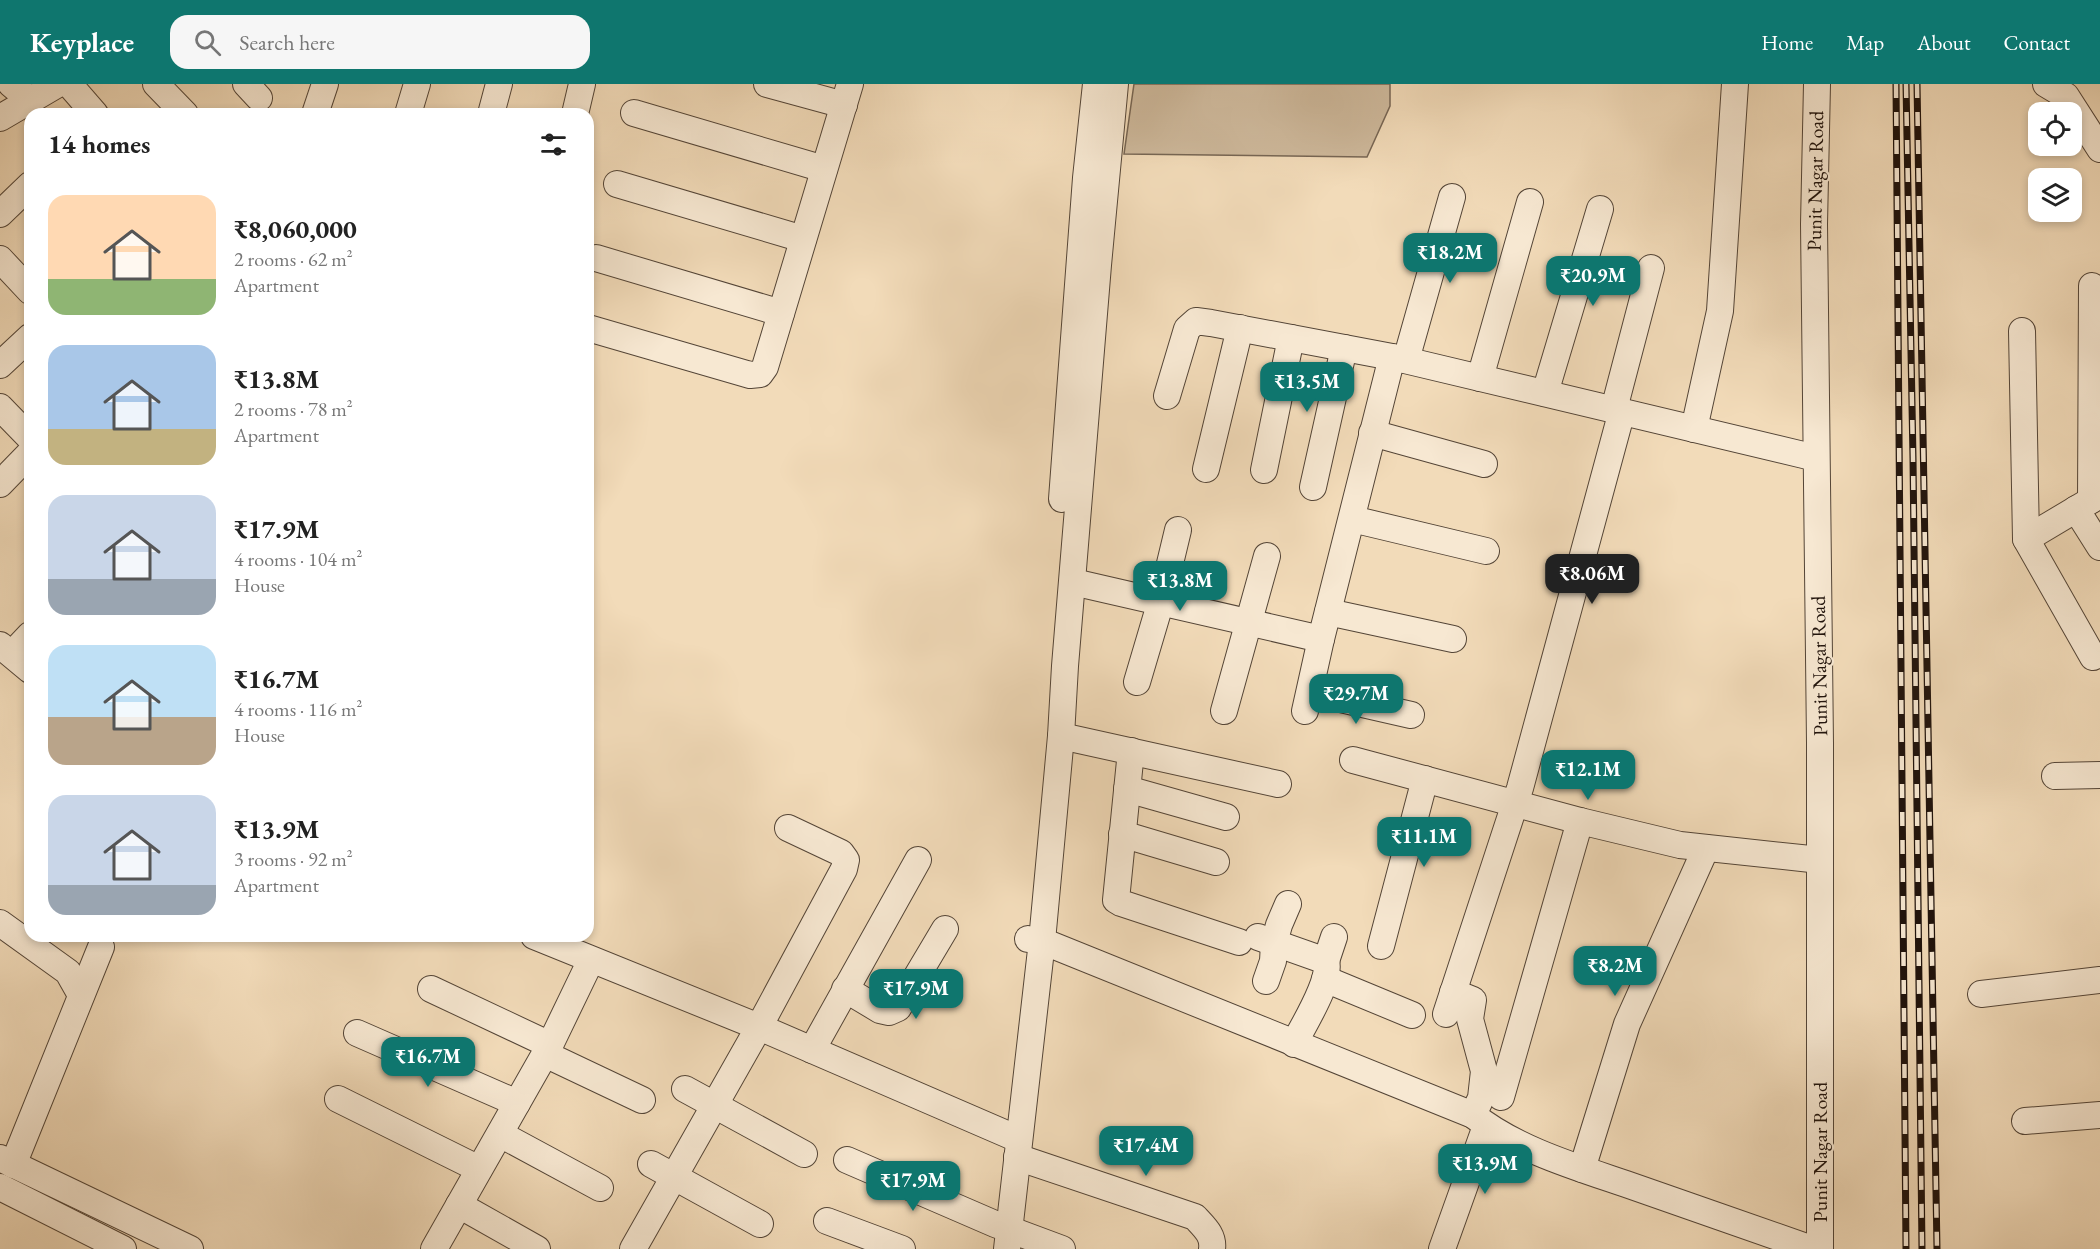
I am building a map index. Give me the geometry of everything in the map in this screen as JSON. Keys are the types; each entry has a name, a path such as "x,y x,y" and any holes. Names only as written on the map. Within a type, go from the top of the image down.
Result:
{"street":[{"path":"0,118 19,93 58,84"},
{"path":"69,84 90,108"},
{"path":"156,84 179,108"},
{"path":"317,108 325,84"},
{"path":"410,108 417,84"},
{"path":"492,108 499,84"},
{"path":"576,108 582,84"},
{"path":"594,330 750,375 760,374 765,367 847,94 766,84"},
{"path":"1035,940 1069,395 1086,178 1096,84"},
{"path":"1001,1238 1061,736 1098,265 1115,84"},
{"path":"1695,429 1720,311 1735,84"},
{"name":"Punit Nagar Road","path":"1817,84 1814,224 1820,860 1820,1249"},
{"path":"2046,84 2066,96 2100,149"},
{"path":"634,112 825,169"},
{"path":"617,184 803,239"},
{"path":"0,214 24,191"},
{"path":"1411,715 1308,702 1321,639 1372,433 1399,359 1452,196"},
{"path":"1480,378 1530,202"},
{"path":"1545,393 1600,209"},
{"path":"596,258 781,313"},
{"path":"0,259 24,285"},
{"path":"1497,1086 1484,1071 1470,1019 1473,1000 1449,1003 1520,788 1618,410 1651,268"},
{"path":"2092,286 2089,501 2100,547"},
{"path":"1167,396 1187,329 1196,321 1399,359 1816,458"},
{"path":"1206,470 1240,328"},
{"path":"2022,331 2026,539 2093,657"},
{"path":"1264,470 1291,338"},
{"path":"0,365 24,343"},
{"path":"1313,488 1344,348"},
{"path":"0,407 24,432"},
{"path":"1372,433 1484,464"},
{"path":"0,484 24,459"},
{"path":"2026,539 2089,501"},
{"path":"1352,519 1486,551"},
{"path":"1137,682 1161,601 1178,530"},
{"path":"1224,711 1267,556"},
{"path":"1073,582 1321,639"},
{"path":"1328,612 1454,639"},
{"path":"14,656 24,643"},
{"path":"1061,736 1278,784"},
{"path":"1131,751 1116,900 1257,941 1326,970 1412,1015"},
{"path":"1353,760 1514,804 1680,845 1820,860"},
{"path":"2055,776 2100,775"},
{"path":"1381,946 1425,779"},
{"path":"1127,789 1226,817"},
{"path":"1443,1249 1480,1121 1481,1098 1497,1086 1580,821"},
{"path":"636,1248 844,870 846,860 841,854 788,828"},
{"path":"1122,834 1216,862"},
{"path":"1582,1169 1627,1024 1706,848"},
{"path":"812,1050 918,860"},
{"path":"1257,941 1279,925 1288,904"},
{"path":"0,923 24,940"},
{"path":"845,989 880,1010 889,1012 898,1008 945,929"},
{"path":"1294,1044 1326,970 1334,937"},
{"path":"1035,940 1480,1121 1510,1140 1582,1169 1812,1249"},
{"path":"1257,941 1273,961 1266,981"},
{"path":"26,942 68,972 81,995"},
{"path":"550,942 759,1027 1014,1143 1195,1217 1210,1233 1212,1249"},
{"path":"101,947 6,1162 190,1249"},
{"path":"434,1249 548,1049 591,960"},
{"path":"1981,994 2100,980"},
{"path":"430,990 548,1049 642,1100"},
{"path":"357,1033 517,1103"},
{"path":"685,1089 804,1154"},
{"path":"338,1099 479,1169"},
{"path":"2025,1121 2100,1115"},
{"path":"500,1134 600,1188"},
{"path":"847,1160 1001,1238 1062,1249"},
{"path":"651,1164 760,1224"},
{"path":"0,1187 123,1249"},
{"path":"459,1205 537,1249"},
{"path":"827,1221 902,1249"}],"shaded area":[{"path":"1134,84 1390,84 1390,106 1367,157 1124,154"}],"railway":[{"path":"1896,84 1906,1249"},
{"path":"1906,84 1913,458 1922,1249"},
{"path":"1917,84 1937,1249"}]}
